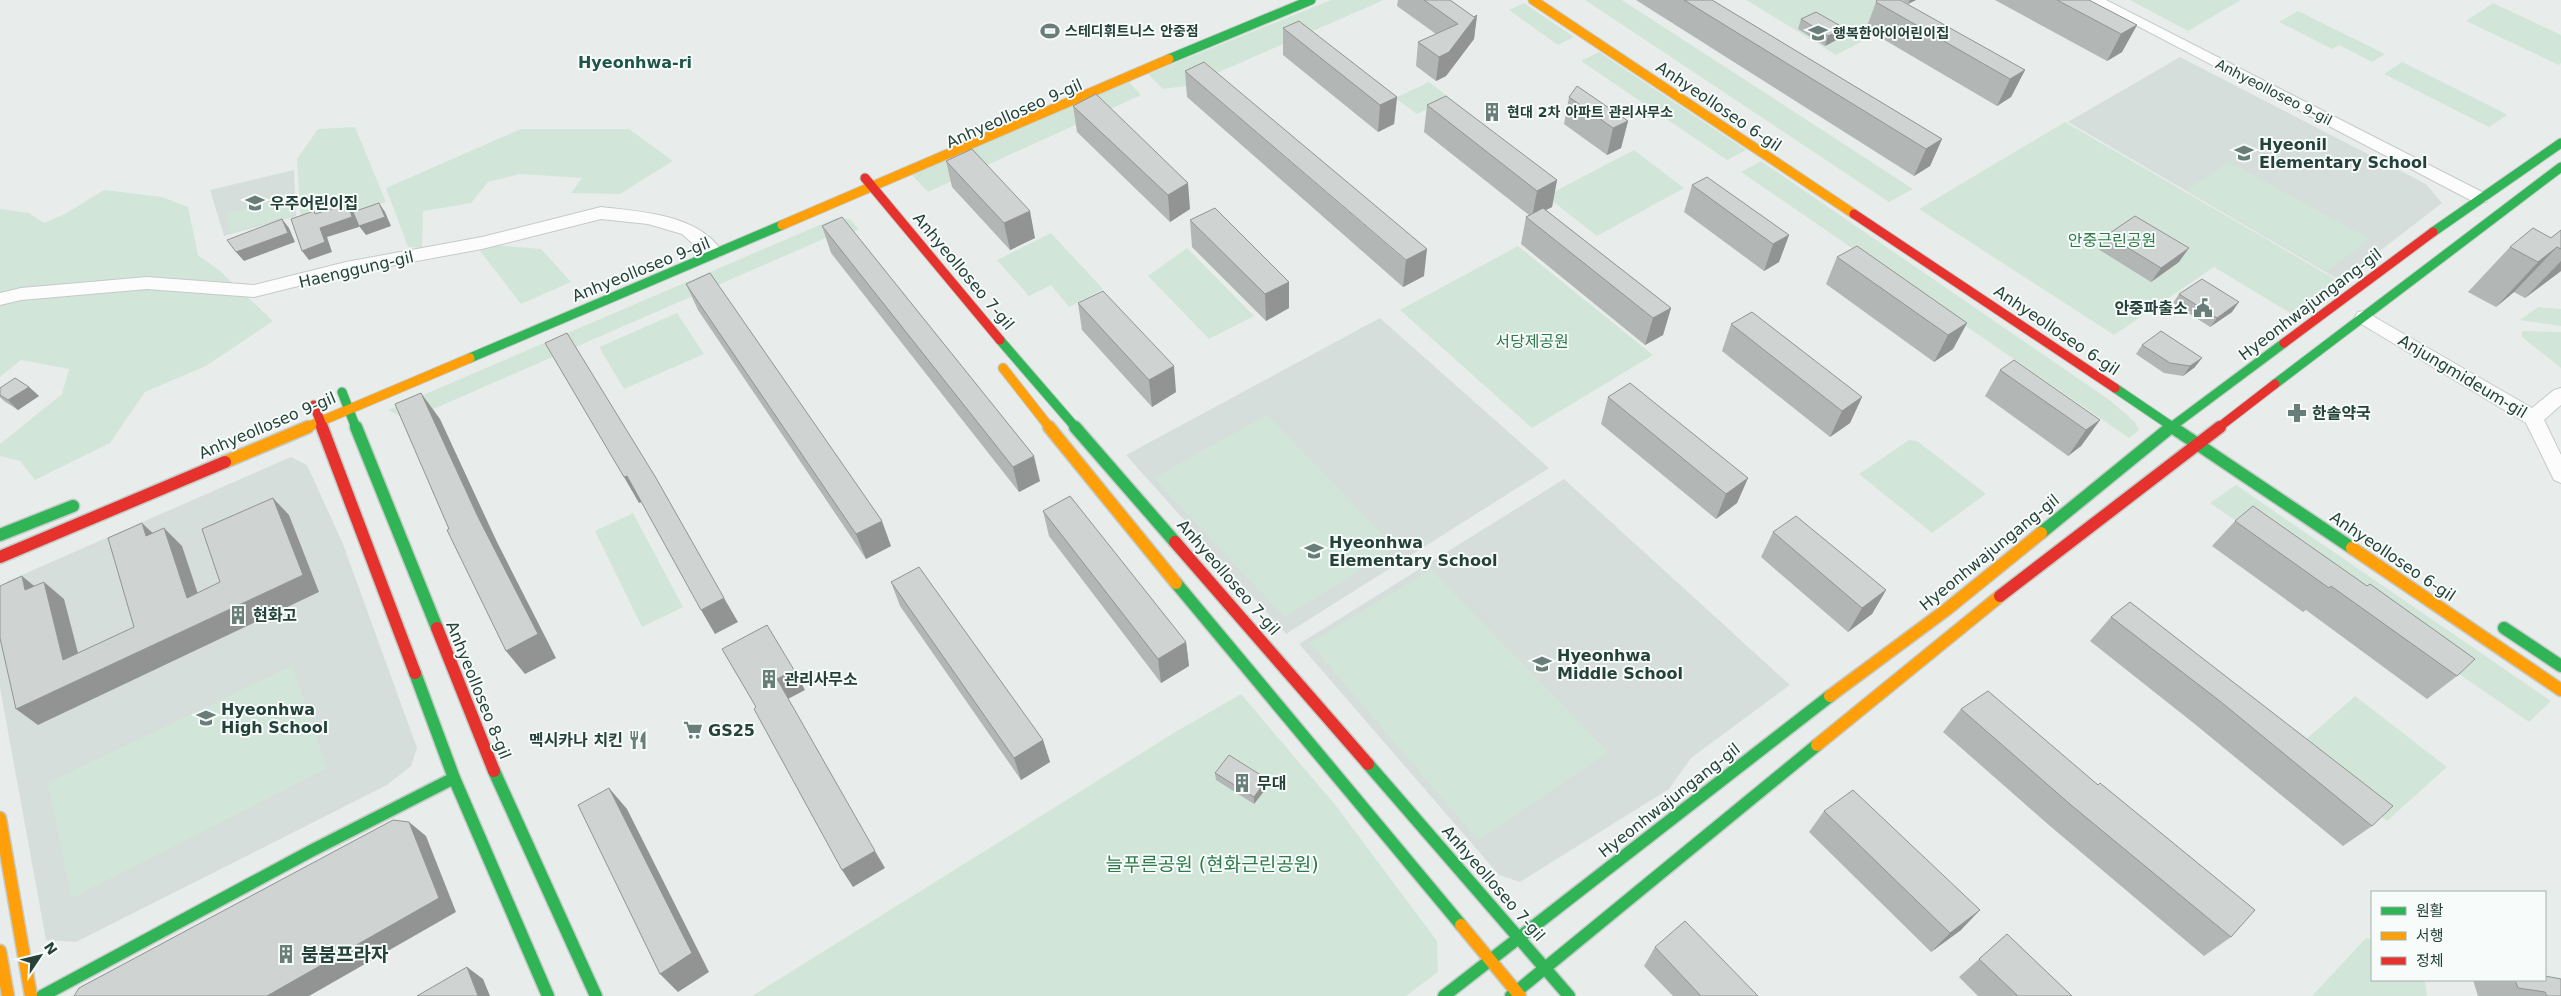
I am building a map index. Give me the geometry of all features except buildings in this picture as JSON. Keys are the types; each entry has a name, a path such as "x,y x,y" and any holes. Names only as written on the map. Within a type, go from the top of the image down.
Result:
{"street":[{"path":"1244,15 1280,0"},
{"path":"869,183 1311,0"},
{"name":"Anhyeolloseo 6-gil","path":"1533,0 2172,426 2561,690"},
{"name":"Anhyeolloseo 9-gil","path":"2095,0 2480,198"},
{"name":"Anhyeolloseo 9-gil","path":"803,203 856,194 869,183 1055,95"},
{"name":"Hyeonhwajungang-gil","path":"1444,996 1798,720 1946,610 2172,426 2205,425 2480,198 2561,143"},
{"path":"998,363 1096,487 1516,995 1545,968 1965,623 2197,443 2205,425 2364,317 2561,167"},
{"name":"Anhyeolloseo 7-gil","path":"869,183 1008,349 1520,937 1569,996"},
{"path":"0,557 349,408 705,245 856,194"},
{"path":"2480,198 2504,211"},
{"name":"Haenggung-gil","path":"0,299 21,294 147,283 254,291 346,268 482,243 601,213 650,218 688,230 705,245"},
{"name":"Anjungmideum-gil","path":"2364,317 2533,418 2561,475"},
{"name":"Anhyeolloseo 9-gil","path":"321,420 310,406 346,391"},
{"name":"Anhyeolloseo 8-gil","path":"346,391 349,408 490,762 596,996"},
{"path":"2533,418 2561,395"},
{"path":"2176,406 2205,425"},
{"path":"321,420 454,778 548,996"},
{"path":"0,535 85,501"},
{"path":"2496,622 2561,666"},
{"path":"42,996 311,850 454,778"},
{"path":"0,818 31,996"},
{"path":"0,951 8,996"}],"shaded area":[{"name":"Hyeonil Elementary School","path":"2180,57 2426,184 2442,203 2341,281 2068,122"},
{"name":"우주어린이집","path":"294,170 296,216 224,236 210,190"},
{"name":"Hyeonhwa Elementary School","path":"1380,318 1549,468 1286,634 1126,455"},
{"name":"Hyeonhwa High School","path":"291,457 307,465 343,544 417,748 411,766 387,785 76,942 46,940 0,688 0,589 8,581"},
{"name":"Hyeonhwa Middle School","path":"1564,479 1790,685 1691,758 1669,789 1520,882 1499,875 1299,644"}],"green space":[{"path":"1331,0 1384,0 1187,86 1163,89 1148,74"},
{"path":"1585,0 1622,0 1913,189 1889,202"},
{"path":"1746,0 1897,0 1919,12 1836,55"},
{"path":"2130,0 2241,0 2188,31"},
{"path":"1524,3 1574,37 1558,45 1509,10"},
{"path":"2493,3 2561,35 2561,63 2559,65 2466,21"},
{"path":"2298,11 2385,54 2372,62 2339,45 2332,49 2279,22"},
{"path":"1599,52 1746,150 1727,160 1581,61"},
{"path":"2402,62 2507,115 2489,127 2384,74"},
{"path":"1129,82 1141,95 928,192 912,175"},
{"path":"1429,82 1450,98 1417,114 1395,98"},
{"name":"안중근린공원","path":"2065,122 2342,283 2295,316 2214,267 2114,335 1919,209"},
{"path":"355,127 386,202 325,221 301,225 297,159 318,129"},
{"path":"521,129 629,129 673,161 620,194 571,193 582,178 520,174 488,182 471,203 423,211 422,248 408,247 386,188"},
{"path":"1634,150 1684,188 1597,236 1546,196"},
{"path":"1761,161 2111,401 2135,422 2139,430 2129,438 1741,172"},
{"path":"2229,162 2369,239 2327,271 2187,190"},
{"path":"104,190 162,197 188,207 198,255 220,271 273,321 206,366 145,392 110,443 35,480 20,461 0,456 0,444 62,394 69,369 21,360 0,377 0,209 29,213 44,223 65,214"},
{"path":"291,196 293,215 229,233 228,213"},
{"path":"836,218 850,219 859,230 835,234 408,420 388,410"},
{"path":"1051,233 1103,289 1069,307 1051,285 1029,296 997,260"},
{"path":"493,245 541,249 571,282 521,304 480,251"},
{"name":"서당제공원","path":"1518,246 1653,355 1532,428 1400,310"},
{"path":"1187,248 1254,316 1209,339 1148,276"},
{"path":"2538,307 2561,309 2561,326 2520,320"},
{"path":"677,313 704,354 624,389 599,347"},
{"path":"2522,331 2561,332 2561,368 2522,337"},
{"path":"1267,415 1395,548 1285,617 1154,478"},
{"path":"1909,440 1917,441 1986,494 1932,533 1859,474"},
{"path":"2236,485 2551,701 2529,722 2210,503"},
{"path":"633,513 683,607 642,627 595,531"},
{"path":"1431,570 1608,752 1478,840 1310,643"},
{"path":"292,666 327,768 72,898 48,783"},
{"name":"늘푸른공원 (현화근린공원)","path":"1241,694 1337,807 1437,941 1438,972 1406,996 752,996 1177,731"},
{"path":"2355,696 2447,767 2387,821 2294,750"},
{"path":"2366,938 2371,940 2371,981 2425,981 2427,996 2312,996"}],"traffic: fast":[{"path":"1169,59 1311,0"},
{"path":"2433,232 2561,143"},
{"path":"2275,384 2561,167"},
{"path":"470,358 782,225"},
{"path":"1000,340 1175,542"},
{"path":"2041,533 2172,426 2284,343"},
{"path":"2115,388 2352,548"},
{"path":"342,392 437,628"},
{"path":"0,535 73,506"},
{"path":"1176,583 1461,925"},
{"path":"2504,628 2561,666"},
{"path":"415,673 454,778 548,996"},
{"path":"1444,996 1830,696"},
{"path":"1511,996 1817,745"},
{"path":"1368,764 1569,996"},
{"path":"494,771 596,996"},
{"path":"42,996 311,851 454,778"}],"traffic: slow":[{"path":"1533,0 1854,214"},
{"path":"782,225 1169,59"},
{"path":"225,462 470,358"},
{"path":"1003,368 1090,480 1176,583"},
{"path":"1830,696 1946,610 2041,533"},
{"path":"2352,548 2561,690"},
{"path":"1817,745 2000,596"},
{"path":"0,818 31,996"},
{"path":"1461,925 1520,996"},
{"path":"0,951 8,996"}],"traffic: jam":[{"path":"865,178 1000,340"},
{"path":"1854,214 2115,388"},
{"path":"2284,343 2433,232"},
{"path":"2000,596 2275,384"},
{"path":"314,405 415,673"},
{"path":"0,557 225,462"},
{"path":"1175,542 1368,764"},
{"path":"437,628 494,771"}],"place":[{"name":"스테디휘트니스 안중점","path":"1050,31"},
{"name":"행복한아이어린이집","path":"1818,33"},
{"name":"현대 2차 아파트 관리사무소","path":"1492,112"},
{"name":"Hyeonil Elementary School","path":"2244,153"},
{"name":"우주어린이집","path":"255,203"},
{"name":"안중파출소","path":"2203,308"},
{"name":"한솔약국","path":"2297,413"},
{"name":"Hyeonhwa Elementary School","path":"1314,551"},
{"name":"현화고","path":"238,615"},
{"name":"Hyeonhwa Middle School","path":"1542,664"},
{"name":"관리사무소","path":"769,679"},
{"name":"Hyeonhwa High School","path":"206,718"},
{"name":"GS25","path":"693,730"},
{"name":"멕시카나 치킨","path":"638,740"},
{"name":"무대","path":"1242,783"},
{"name":"붐붐프라자","path":"286,954"}],"district":[{"name":"Hyeonhwa-ri","path":"635,62"}]}
